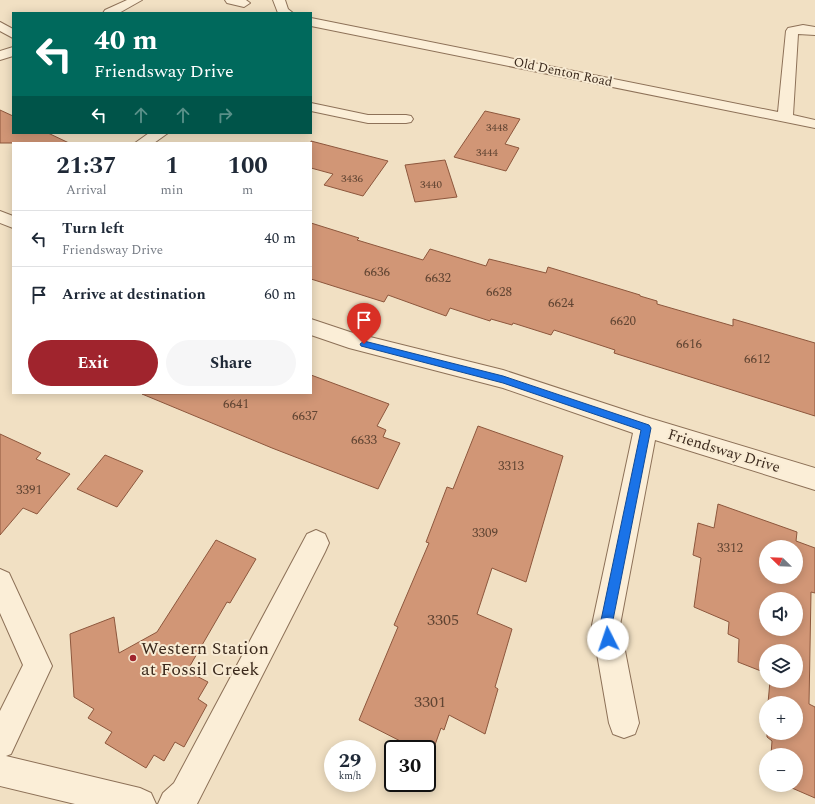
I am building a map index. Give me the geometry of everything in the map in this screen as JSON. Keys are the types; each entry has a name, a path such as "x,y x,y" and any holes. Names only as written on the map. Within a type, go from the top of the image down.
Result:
{"street":[{"path":"111,12 136,0"},
{"path":"231,0 244,3"},
{"path":"279,0 283,11 285,12"},
{"name":"Old Denton Road","path":"312,22 815,124"},
{"path":"0,26 12,33"},
{"path":"785,118 792,31 803,29 815,31"},
{"path":"0,56 12,51"},
{"path":"312,107 368,119 406,118"},
{"path":"145,142 158,134"},
{"path":"0,217 12,222"},
{"name":"Friendsway Drive","path":"312,327 349,340 503,380 646,428 815,478"},
{"path":"624,723 606,625 646,428"},
{"path":"174,804 185,794 316,543"},
{"path":"0,582 38,666 0,743"},
{"path":"0,770 140,804"}],"building":[{"path":"0,110 12,116 12,134 50,134 67,142 12,142 0,143"},
{"path":"485,111 520,119 505,144 519,148 506,171 454,157"},
{"path":"311,142 388,161 363,196 324,185 333,174 312,168"},
{"path":"445,160 457,197 415,202 405,165"},
{"path":"312,223 359,238 357,240 423,260 430,249 486,266 489,259 546,273 548,267 640,295 657,301 657,304 733,326 733,319 815,343 815,416 614,353 615,350 554,330 551,335 513,323 512,325 491,319 490,321 450,308 446,316 388,295 384,302 312,279"},
{"path":"312,375 389,404 377,426 386,430 383,437 400,443 378,489 272,448 142,394 312,394"},
{"path":"478,426 563,456 526,582 492,568 477,614 512,629 495,687 498,689 485,734 449,715 444,730 441,728 436,742 436,740 398,740 359,720 398,627 394,625 429,543 426,542 447,487 453,489"},
{"path":"0,434 41,453 36,459 70,474 37,514 23,508 0,535"},
{"path":"105,455 143,471 117,507 77,489"},
{"path":"718,504 797,532 796,540 759,540 759,584 803,584 803,544 815,548 815,593 811,592 809,704 815,707 815,798 801,792 803,792 803,748 772,748 771,740 803,740 803,696 769,696 769,688 803,688 803,644 759,644 759,670 738,662 739,639 728,634 729,622 694,607 701,558 693,555 698,523 714,528"},
{"name":"Western Station at Fossil Creek","path":"216,540 256,559 230,603 227,602 187,671 208,682 198,699 207,705 184,747 175,742 164,761 154,755 146,768 105,743 112,732 88,718 94,709 74,697 70,634 114,617 119,653 157,632"}],"place":[{"name":"Western Station at Fossil Creek","path":"133,658"}],"route":[{"path":"364,344 503,380 646,428 606,625 608,639"}]}
